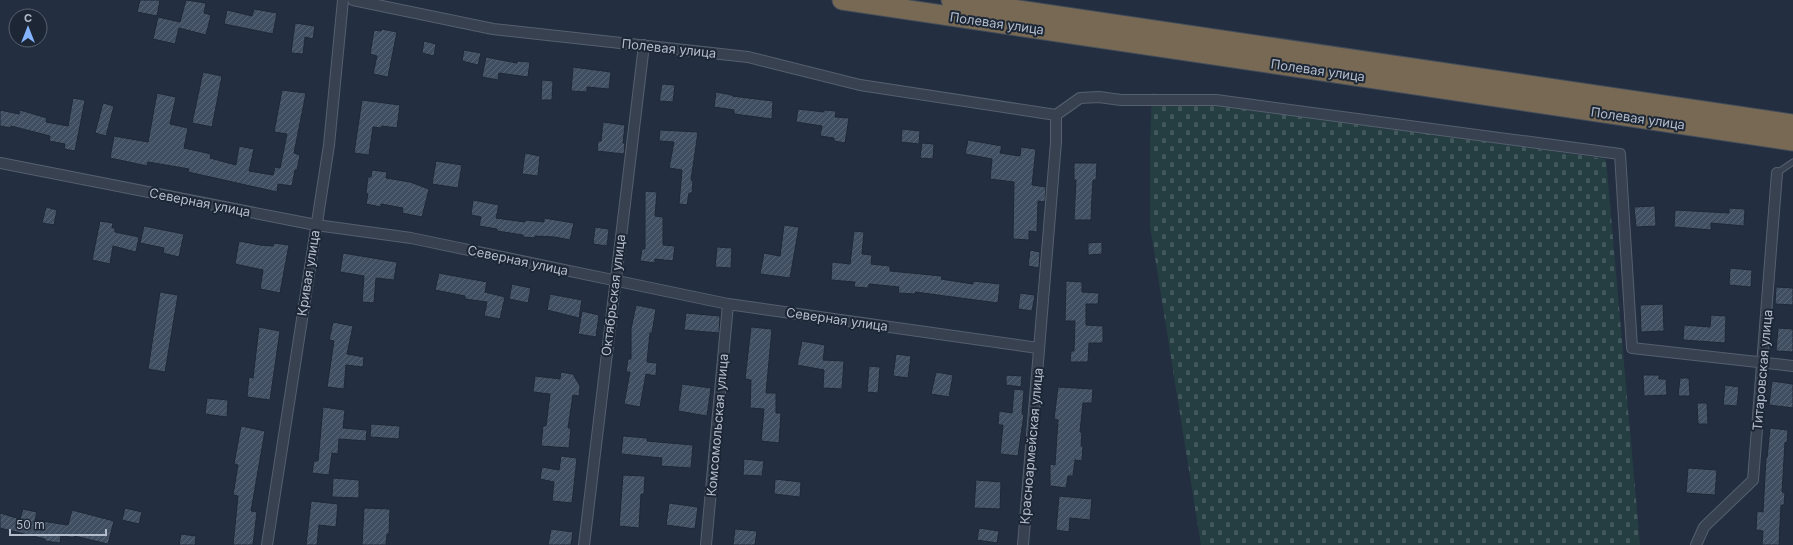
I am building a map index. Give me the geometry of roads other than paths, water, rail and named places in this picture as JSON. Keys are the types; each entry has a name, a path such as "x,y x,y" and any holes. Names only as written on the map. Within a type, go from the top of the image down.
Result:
{"highway":[{"name":"Полевая улица","path":"842,0 1793,141"},
{"name":"Полевая улица","path":"951,0 1793,124"}],"street":[{"name":"Кривая улица","path":"267,545 328,145 343,0"},
{"name":"Полевая улица","path":"353,0 493,28 748,57 860,85 1056,115"},
{"name":"Октябрьская улица","path":"584,545 614,281 644,45"},
{"path":"1056,115 1080,98 1099,96 1121,100 1216,100 1620,154 1632,348 1793,366"},
{"name":"Красноармейская улица","path":"1023,545 1056,142 1056,115"},
{"name":"Северная улица","path":"0,163 316,225 411,238 728,304 1038,348"},
{"name":"Титаровская улица","path":"1696,545 1704,527 1753,480 1777,174"},
{"name":"Комсомольская улица","path":"706,545 728,304"}],"lane":[{"path":"1777,174 1793,162"}]}
